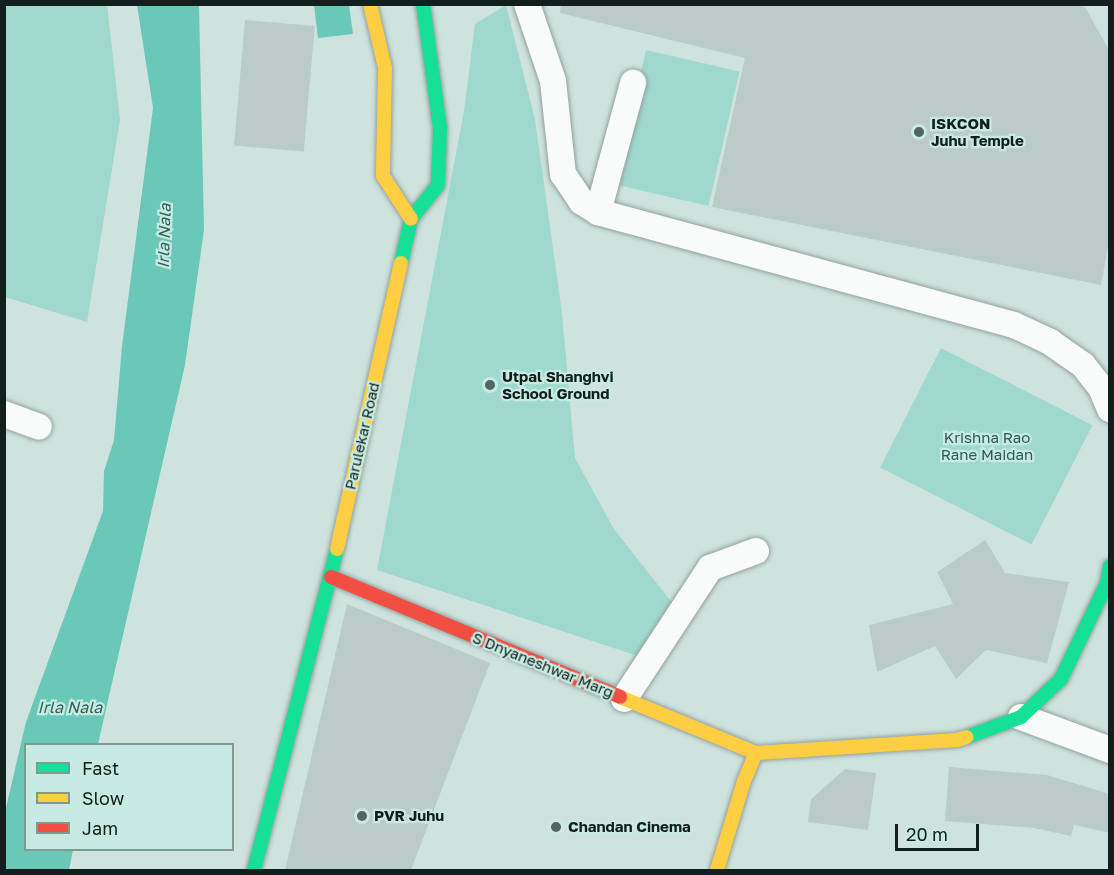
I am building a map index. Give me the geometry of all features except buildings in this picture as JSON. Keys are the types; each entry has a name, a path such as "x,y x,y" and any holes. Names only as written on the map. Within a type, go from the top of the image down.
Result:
{"street":[{"path":"370,4 385,68 383,176 411,219"},
{"name":"Parulekar Road","path":"254,870 331,577 411,219 433,184 440,128 423,4"},
{"path":"527,4 553,81 563,174 582,202 598,212 1014,325 1050,342 1083,365 1101,388 1110,409"},
{"path":"598,212 633,83"},
{"path":"383,176 405,180"},
{"path":"4,414 39,427"},
{"path":"624,699 710,568 756,551"},
{"name":"S Dnyaneshwar Marg","path":"331,577 756,753 957,740 1021,717 1061,679 1107,583 1110,566"},
{"path":"1021,717 1110,750"},
{"path":"717,870 744,781 756,753"}],"green space":[{"path":"107,4 120,120 87,322 5,297 5,5"},
{"name":"Utpal Shanghvi School Ground","path":"506,5 535,119 562,313 575,458 614,529 677,609 653,661 377,570 464,111 475,24"},
{"path":"646,50 740,72 708,206 615,184"},
{"name":"Krishna Rao Rane Maidan","path":"941,348 1092,425 1032,545 880,467"}],"water":[{"name":"Irla Nala","path":"137,5 199,5 204,230 185,365 98,743 24,743 24,851 73,851 69,870 5,870 5,812 26,722 103,511 104,471 114,440 122,346 153,108"},
{"path":"314,5 349,5 353,34 318,38"}],"traffic: fast":[{"path":"401,263 411,219 438,185 440,128 423,4"},
{"path":"254,870 337,549"},
{"path":"967,737 1021,717 1061,679 1107,583 1110,566"}],"traffic: slow":[{"path":"370,4 385,68 383,176 411,219"},
{"path":"337,549 401,263"},
{"path":"620,697 756,753 957,740 967,737"},
{"path":"717,870 744,781 756,753"}],"traffic: jam":[{"path":"331,577 620,697"}],"place":[{"name":"ISKCON Juhu Temple","path":"919,132"},
{"name":"Utpal Shanghvi School Ground","path":"490,385"},
{"name":"PVR Juhu","path":"362,816"},
{"name":"Chandan Cinema","path":"556,827"}]}
